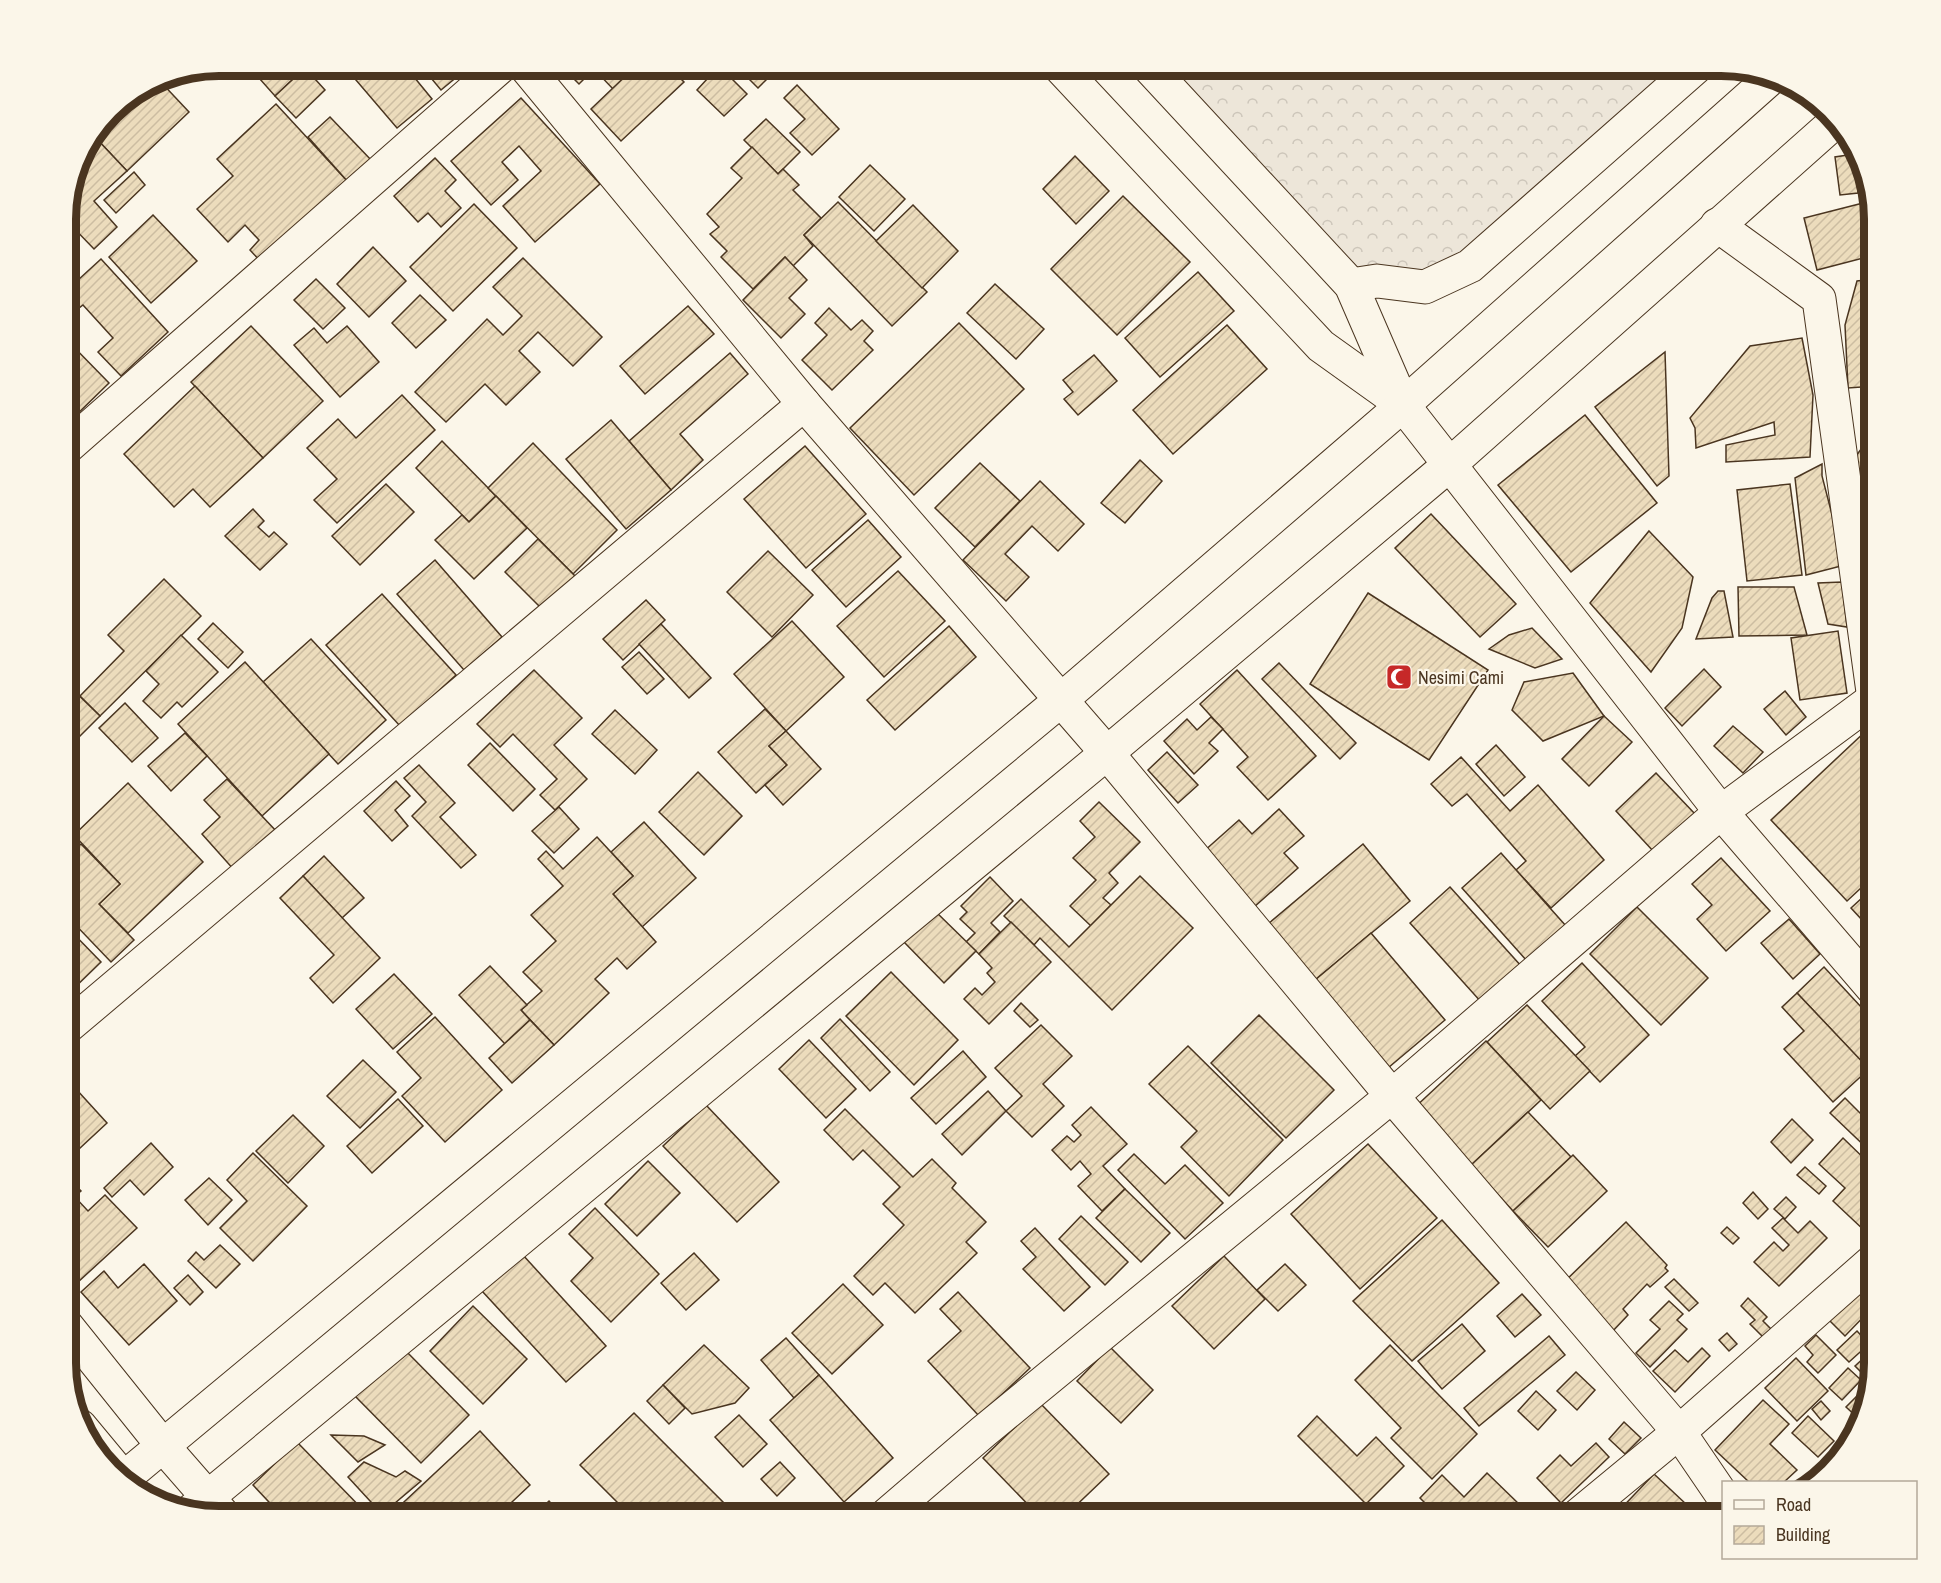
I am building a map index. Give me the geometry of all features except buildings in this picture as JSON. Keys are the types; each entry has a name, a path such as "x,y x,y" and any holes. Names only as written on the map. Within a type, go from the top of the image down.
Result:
{"street":[{"path":"1069,76 1321,346 1403,405"},
{"path":"1158,76 1351,285 1403,405 1721,812 1864,977"},
{"path":"1351,285 1377,281 1425,287 1470,266 1686,76"},
{"path":"77,438 489,77"},
{"path":"534,77 804,404 1107,753 1392,1096 1679,1432 1722,1495"},
{"path":"132,1476 163,1446 1061,700 1403,405 1765,83"},
{"path":"212,1506 1448,465 1830,126"},
{"path":"1717,225 1819,299 1864,625"},
{"path":"77,1019 804,404"},
{"path":"897,1506 983,1432 1392,1096 1721,812 1864,705"},
{"path":"1589,1506 1679,1432 1864,1269"},
{"path":"77,1339 163,1446 206,1506"}],"green space":[{"path":"1158,76 1686,76 1470,266 1351,285"}],"place":[{"name":"Nesimi Cami","path":"1399,677"}]}
